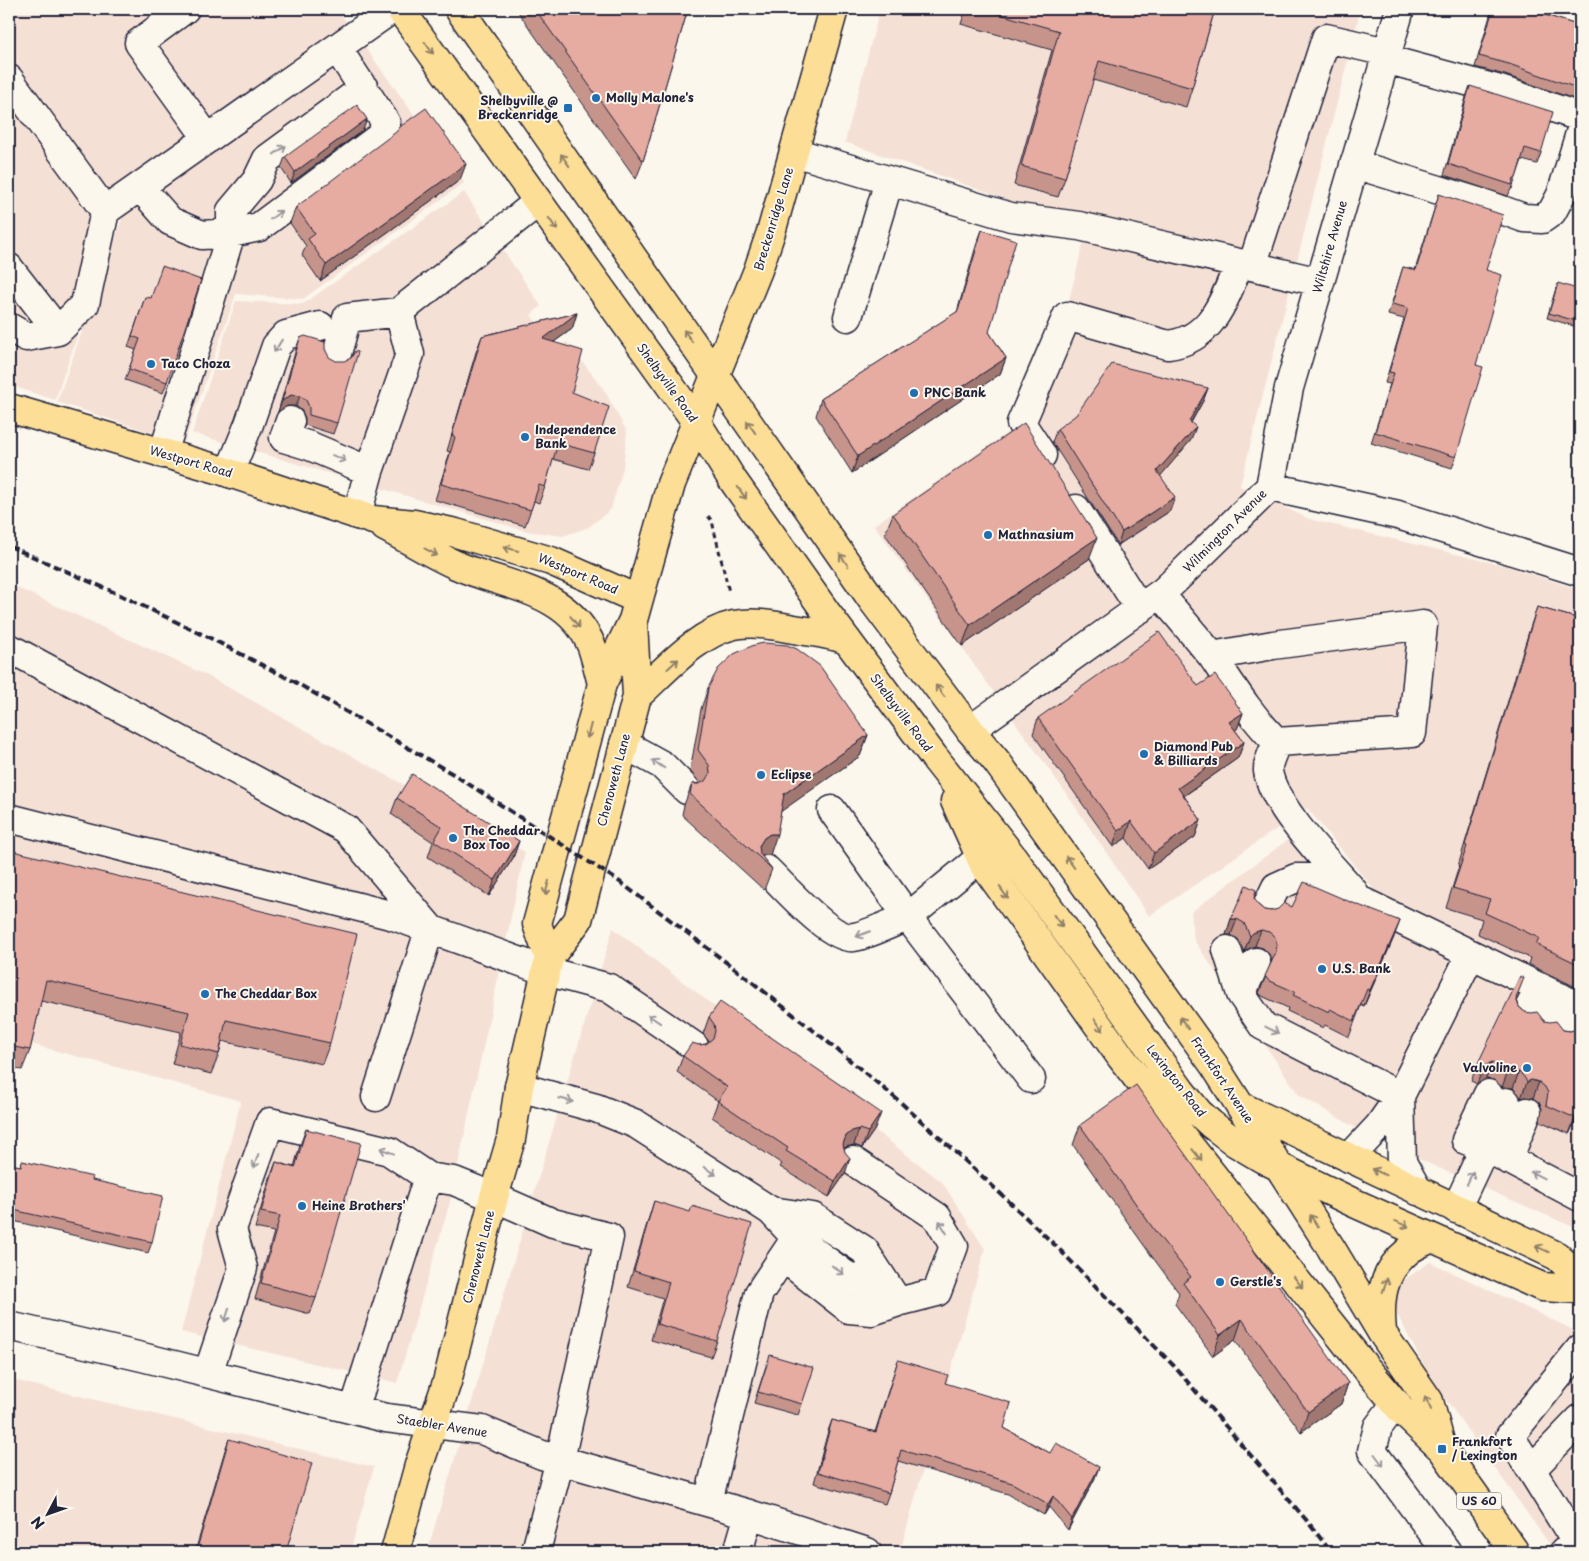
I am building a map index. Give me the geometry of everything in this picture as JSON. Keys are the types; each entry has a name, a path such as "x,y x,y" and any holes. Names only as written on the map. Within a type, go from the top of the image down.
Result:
{"main road":[{"name":"Shelbyville Road","path":"400,9 697,423 732,479 847,640 934,757"},
{"path":"459,9 867,594 970,730"},
{"name":"Breckenridge Lane","path":"697,423 758,270 794,152 834,9"},
{"name":"Westport Road","path":"9,408 229,473 365,518 456,565 526,589 557,604 570,616 591,646 602,684"},
{"name":"Chenoweth Lane","path":"547,965 538,924 602,684 635,610 671,484 697,423"},
{"name":"Westport Road","path":"365,518 439,529 542,558 635,610"},
{"name":"Chenoweth Lane","path":"395,1552 420,1465 447,1382 494,1197 511,1139 519,1087 547,965 578,920 637,696 635,610"},
{"path":"637,696 693,646 711,634 736,625 770,624 836,636 847,640"},
{"name":"Frankfort Avenue","path":"970,730 997,762 1083,880 1214,1065 1331,1248 1382,1333 1429,1401 1442,1449"},
{"name":"Frankfort Avenue","path":"934,757 991,849 984,865 1121,1057 1401,1410 1442,1449 1515,1552"},
{"name":"Lexington Road","path":"991,849 1189,1102 1211,1124 1236,1143 1352,1202 1542,1288 1580,1289"},
{"path":"1240,1106 1557,1256 1580,1278"},
{"path":"1382,1333 1381,1297 1387,1278 1395,1264 1409,1250 1432,1238"}],"street":[{"path":"185,9 139,43 208,139"},
{"path":"9,327 26,337 58,331 85,304 105,211 392,9"},
{"name":"Wiltshire Avenue","path":"1270,488 1289,388 1400,9"},
{"path":"1540,9 1580,22"},
{"path":"1212,656 1273,645 1423,625 1412,733 1277,742 1248,708 1212,656 1150,601 1060,483 1021,423 1067,316 1168,345 1180,344 1197,336 1213,319 1246,265 1326,38 1500,90 1580,117"},
{"path":"140,186 170,221 202,235 231,233 259,227 381,136 386,123 337,48"},
{"path":"9,78 105,211"},
{"path":"163,454 231,233 231,211 258,180 267,159 364,88"},
{"path":"1354,164 1524,218 1542,220 1552,212 1561,195 1580,133"},
{"path":"794,152 1011,218 1078,226 1320,282"},
{"path":"848,317 889,181"},
{"path":"229,473 249,424 276,346 286,335 323,345 347,318 399,312 538,202"},
{"path":"9,268 58,331"},
{"path":"365,518 369,471 410,354 399,312"},
{"path":"249,424 300,433 369,471"},
{"name":"Wilmington Avenue","path":"970,730 1150,601 1270,488 1398,515 1580,572"},
{"path":"9,654 11,649 346,829 430,928"},
{"path":"1277,742 1268,769 1272,788 1299,828 1362,901"},
{"path":"624,744 662,765 687,790"},
{"path":"832,810 908,917 1031,1079"},
{"path":"9,818 394,916 547,965 609,988 694,1046"},
{"path":"767,870 825,926 838,934 853,938 908,917 991,849"},
{"path":"1262,912 1286,882 1314,878 1565,999"},
{"path":"376,1098 430,928"},
{"path":"1349,1158 1379,1126 1400,1096 1471,954"},
{"path":"1242,956 1241,994 1263,1026 1400,1096"},
{"path":"1565,999 1545,1023 1565,999"},
{"path":"519,1087 596,1108 636,1124 771,1211 813,1217 864,1250 898,1302"},
{"path":"1400,1096 1402,1162 1418,1191"},
{"path":"1456,1209 1496,1153 1507,1103 1466,1140 1496,1153 1580,1197"},
{"path":"208,1373 243,1268 232,1230 270,1122 389,1151 428,1177 454,1181 552,1223 609,1237 560,1460 537,1547 538,1552"},
{"path":"771,1211 789,1248 898,1302 937,1292 954,1246 937,1217 854,1161"},
{"path":"354,1410 428,1177"},
{"path":"708,1502 759,1293 789,1248"},
{"name":"Staebler Avenue","path":"9,1326 208,1373 386,1418 482,1430 560,1460 749,1514 867,1552"},
{"path":"1570,1529 1530,1470 1510,1436 1580,1349"},
{"path":"1396,1403 1378,1427 1372,1451 1447,1552"},
{"path":"1530,1470 1580,1419"},
{"path":"738,1552 749,1514"}],"path":[{"path":"713,515 712,521 730,595"},
{"path":"708,516 712,521"}],"shaded area":[{"path":"9,9 337,9 464,183 303,299 236,294 184,443 57,402 123,216 9,62"},
{"path":"880,9 1349,9 1360,12 1240,486 1309,519 1510,567 1580,590 1580,991 1381,898 1307,808 1149,916 1068,796 874,525 1042,409 1087,228 845,142"},
{"path":"9,69 119,217 55,400 9,385"},
{"path":"464,192 541,306 531,315 555,349 567,342 603,388 627,432 623,468 611,509 589,527 563,536 526,531 192,433 236,301 303,304"},
{"path":"9,584 206,675 525,852 450,1202 397,1383 181,1332 241,1101 9,1038"},
{"path":"1309,824 1374,902 1580,998 1580,1230 1380,1142 1299,1095 1194,940 1191,912"},
{"path":"613,928 942,1182 985,1249 900,1552 427,1552"},
{"path":"1430,1262 1580,1333 1580,1552 1555,1552 1429,1376 1392,1304 1398,1284"},
{"path":"9,1379 374,1467 350,1552 9,1552"}],"building":[{"path":"535,9 688,9 643,161"},
{"path":"982,9 1215,9 1192,88 1099,61 1065,178 1021,166 1059,31"},
{"path":"1493,9 1533,9 1539,13 1580,26 1580,89 1509,64 1479,56"},
{"path":"1470,86 1553,112 1541,153 1525,148 1512,185 1448,164"},
{"path":"357,105 367,119 295,172 285,157"},
{"path":"426,108 466,164 326,265 308,239 315,234 296,207"},
{"path":"1439,194 1503,215 1486,270 1502,275 1476,365 1483,367 1456,457 1375,432 1394,373 1389,372 1408,308 1392,304 1403,267 1416,270"},
{"path":"982,230 1016,240 989,332 1006,358 858,456 821,399 958,311"},
{"path":"162,266 201,280 167,382 129,369 140,339 132,336 145,297 151,298"},
{"path":"1558,283 1580,290 1579,322 1549,313"},
{"name":"Independence Bank","path":"577,313 543,339 583,351 572,392 609,407 594,453 558,443 545,487 539,485 531,510 441,484 455,437 452,435 482,336"},
{"path":"305,336 325,342 325,349 329,357 336,361 344,361 351,358 355,351 358,352 337,423 309,415 309,407 306,400 300,396 291,395 282,401 300,338"},
{"path":"1112,364 1208,388 1189,421 1196,427 1157,471 1175,497 1122,532 1057,429 1076,415"},
{"path":"1024,423 1097,538 970,625 893,514"},
{"path":"1537,607 1580,619 1580,965 1536,944 1539,938 1485,913 1490,899 1453,888"},
{"path":"1159,632 1198,686 1215,675 1243,713 1229,722 1244,742 1178,788 1201,820 1154,853 1131,821 1118,831 1038,718"},
{"name":"Eclipse","path":"764,643 787,645 797,649 820,666 868,735 784,794 777,834 770,834 764,838 759,846 760,854 772,869 690,794 692,784 699,784 705,781 710,773 709,765 698,750 708,688 718,669 734,654 754,645"},
{"path":"412,774 519,841 495,880 434,841 442,827 397,798"},
{"path":"9,850 357,934 330,1043 226,1020 219,1054 180,1044 189,1012 46,980 30,1050 9,1046"},
{"name":"U.S. Bank","path":"1304,882 1400,921 1370,990 1367,989 1354,1021 1330,1009 1329,1012 1293,995 1295,992 1268,980 1265,976 1276,952 1275,937 1269,932 1261,930 1250,936 1244,923 1237,919 1231,919 1246,885 1256,890 1254,898 1257,904 1264,910 1271,911 1278,909 1284,903 1292,907"},
{"name":"Valvoline","path":"1520,976 1524,978 1516,998 1519,1007 1525,1012 1537,1012 1544,1021 1556,1021 1563,1030 1570,1031 1580,1027 1580,1055 1577,1061 1580,1063 1580,1107 1575,1118 1546,1105 1548,1093 1539,1082 1531,1080 1527,1082 1519,1072 1508,1071 1500,1064 1492,1062 1483,1067 1477,1065"},
{"path":"720,1002 881,1113 868,1132 859,1129 852,1131 846,1136 843,1144 845,1152 850,1158 835,1181 786,1151 788,1148 718,1101 727,1087 683,1056 692,1043 706,1044 713,1038 714,1024 709,1017"},
{"path":"1136,1085 1348,1383 1308,1412 1242,1319 1220,1335 1183,1283 1191,1277 1155,1231 1080,1125"},
{"name":"Heine Brothers'","path":"306,1129 361,1143 316,1298 261,1283 280,1216 261,1212 276,1162 295,1168"},
{"path":"22,1161 93,1177 92,1180 163,1196 152,1242 9,1209 9,1164 21,1166"},
{"path":"654,1201 690,1212 692,1206 752,1224 717,1341 657,1324 669,1282 634,1271"},
{"path":"770,1355 814,1368 802,1404 758,1392"},
{"path":"898,1360 948,1375 945,1383 1011,1403 1004,1428 1050,1453 1056,1443 1099,1467 1072,1519 1053,1496 1048,1504 1012,1483 901,1450 889,1493 818,1472 832,1420 876,1432"},
{"path":"229,1439 312,1463 286,1552 196,1552"}],"railway":[{"path":"9,546 118,594 210,638 295,682 453,774 620,882 747,978 899,1101 1057,1247 1174,1366 1308,1522 1331,1552"}],"place":[{"name":"Molly Malone's","path":"596,98"},
{"name":"Shelbyville @ Breckenridge","path":"568,108"},
{"name":"Taco Choza","path":"151,364"},
{"name":"PNC Bank","path":"914,393"},
{"name":"Independence Bank","path":"525,437"},
{"name":"Mathnasium","path":"988,535"},
{"name":"Diamond Pub & Billiards","path":"1144,754"},
{"name":"Eclipse","path":"761,775"},
{"name":"The Cheddar Box Too","path":"453,838"},
{"name":"U.S. Bank","path":"1322,969"},
{"name":"The Cheddar Box","path":"205,994"},
{"name":"Valvoline","path":"1527,1068"},
{"name":"Heine Brothers'","path":"302,1206"},
{"name":"Gerstle's","path":"1220,1282"},
{"name":"Frankfort / Lexington","path":"1442,1449"}]}
